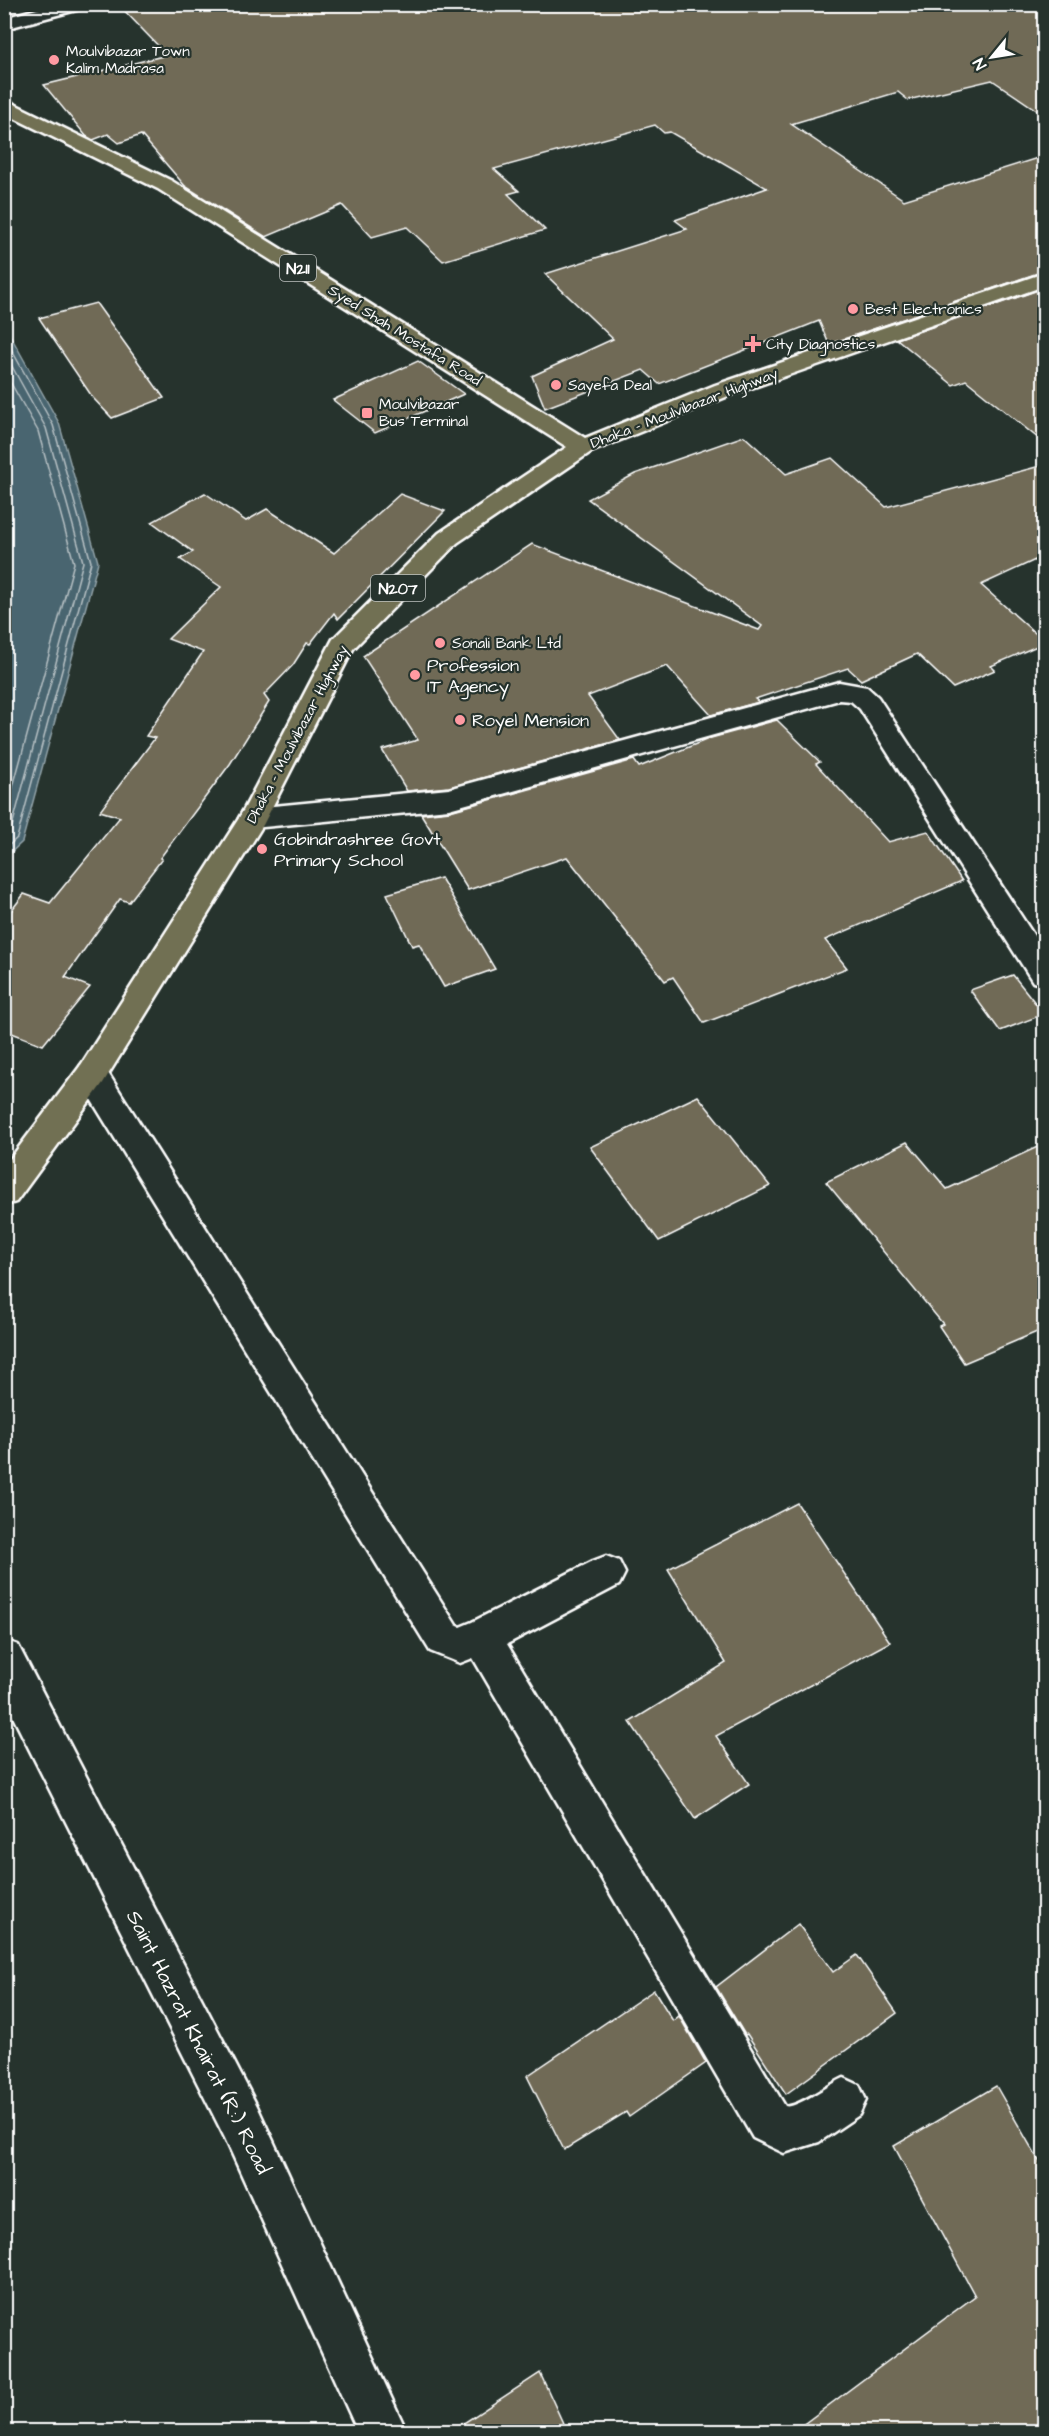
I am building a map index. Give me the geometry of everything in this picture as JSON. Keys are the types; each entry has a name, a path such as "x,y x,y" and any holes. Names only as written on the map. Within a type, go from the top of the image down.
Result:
{"highway":[{"name":"Syed Shah Mostafa Road","path":"4,105 165,185 583,447"},
{"name":"Dhaka - Moulvibazar Highway","path":"4,1193 92,1074 253,818 342,645 448,538 583,447 723,390 1044,279"}],"street":[{"path":"4,24 78,4"},
{"path":"253,818 449,799 840,691 858,693 869,703 1044,974"},
{"path":"92,1074 443,1638 460,1645 482,1637 606,1573"},
{"path":"482,1637 770,2122 784,2131 803,2126 844,2100"},
{"name":"Saint Hazrat Khairat (R:) Road","path":"4,1658 242,2122 382,2432"}],"water":[{"path":"4,324 59,423 98,562 22,842 5,858"}],"building":[{"path":"118,4 1044,4 1044,115 992,80 908,100 898,92 791,124 904,200 1044,156 1044,271 829,344 819,321 659,384 643,370 545,408 532,376 613,339 545,274 687,229 675,220 767,188 670,132 664,133 655,125 494,169 519,191 508,194 545,230 443,261 407,227 372,237 342,205 266,237 185,186 141,135 119,143 108,134 93,140 86,136 44,85 167,55"},
{"path":"1044,288 1044,443 966,380 953,385 897,339"},
{"path":"96,303 164,398 112,418 93,398 39,318"},
{"path":"418,361 464,394 375,433 333,400"},
{"path":"744,436 786,474 832,458 886,507 1044,465 1044,556 981,585 1044,643 991,666 995,670 953,688 917,654 861,680 848,668 755,699 759,702 711,715 667,666 588,696 620,740 449,787 407,791 382,750 418,740 363,656 532,544 759,630 762,626 588,499 635,474"},
{"path":"205,493 246,521 267,509 334,553 400,494 445,511 338,619 334,613 310,644 307,643 293,665 264,695 269,702 230,764 129,902 120,899 65,977 90,987 43,1045 4,1030 4,920 24,894 50,903 120,817 100,811 155,738 146,736 203,652 168,639 221,587 180,559 193,552 152,522"},
{"path":"777,720 820,762 816,764 888,842 928,831 962,881 825,940 847,968 704,1023 673,977 665,981 567,857 468,890 421,814 450,811 634,760 639,767 711,738"},
{"path":"441,878 495,969 444,987 419,944 412,946 387,894"},
{"path":"1013,975 1044,1014 1000,1031 970,990"},
{"path":"698,1096 770,1186 659,1241 590,1147"},
{"path":"907,1142 947,1189 1044,1144 1044,1329 964,1363 939,1326 943,1324 826,1182"},
{"path":"797,1503 890,1642 716,1736 749,1784 695,1819 630,1722 726,1663 668,1569"},
{"path":"798,1924 833,1972 857,1955 897,2013 786,2094 747,2034 745,2035 716,1987"},
{"path":"654,1990 673,2021 679,2016 706,2063 629,2117 626,2112 564,2150 527,2076"},
{"path":"996,2086 1044,2170 1044,2432 793,2432 975,2296 894,2146"},
{"path":"540,2373 567,2432 450,2432"}],"place":[{"name":"Moulvibazar Town Kalim Madrasa","path":"54,60"},
{"name":"Best Electronics","path":"853,309"},
{"name":"City Diagnostics","path":"753,344"},
{"name":"Sayefa Deal","path":"556,385"},
{"name":"Moulvibazar Bus Terminal","path":"367,413"},
{"name":"Sonali Bank Ltd","path":"440,643"},
{"name":"Profession IT Agency","path":"415,675"},
{"name":"Royel Mension","path":"460,720"},
{"name":"Gobindrashree Govt Primary School","path":"262,849"}]}
